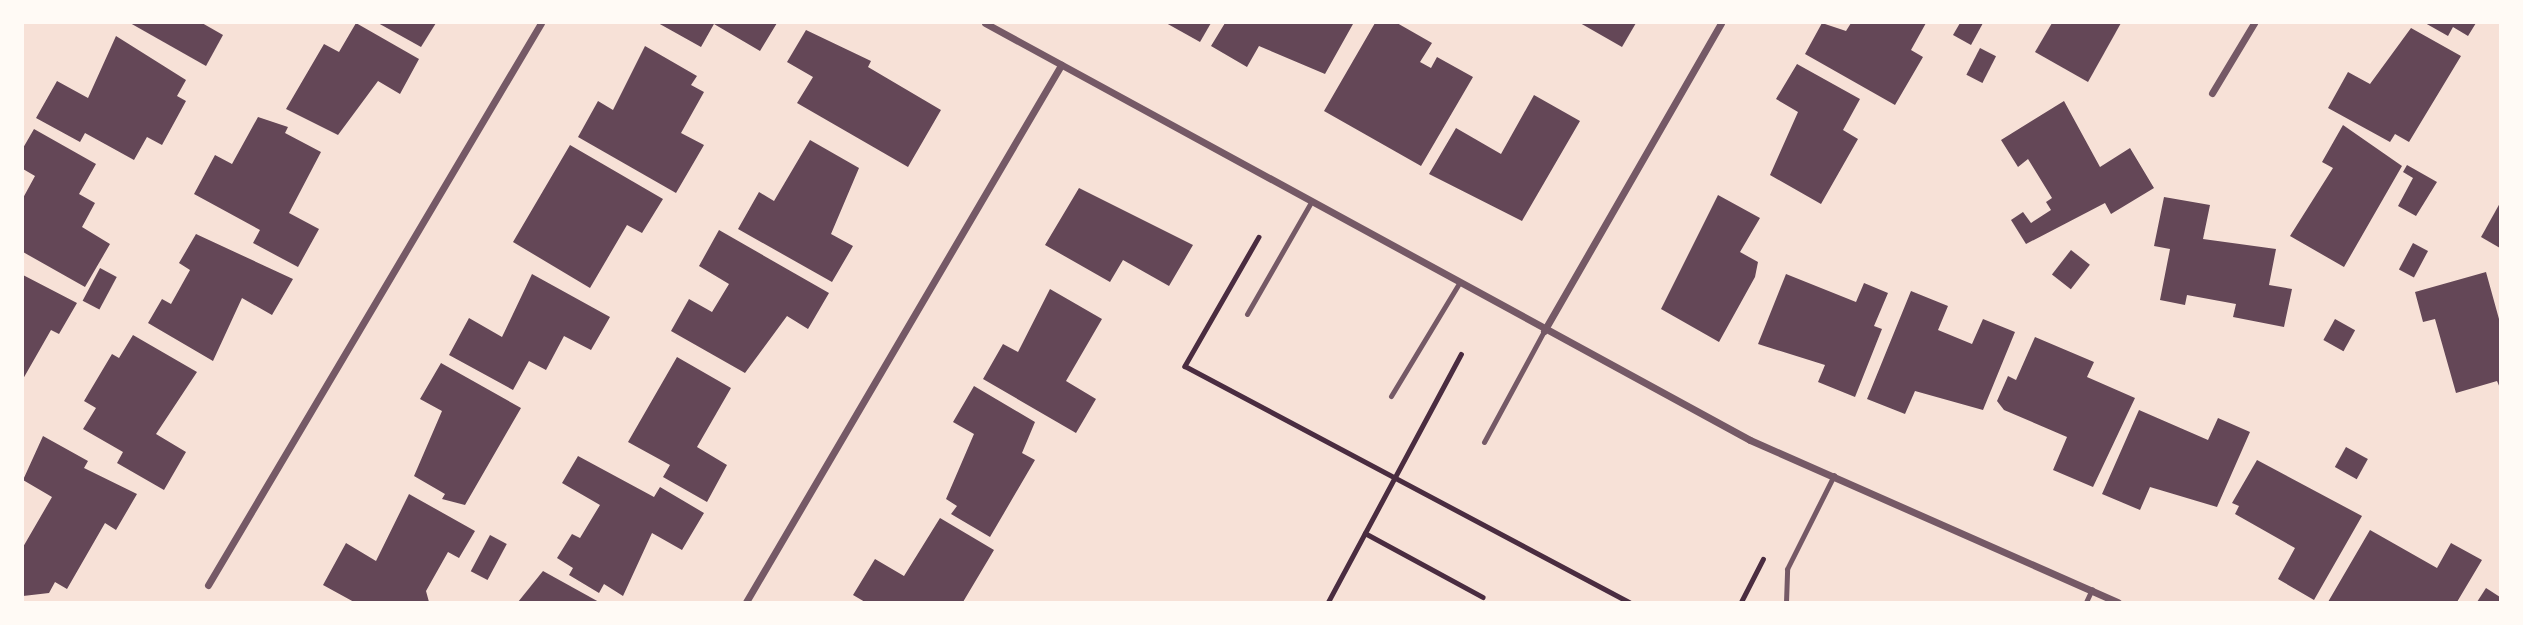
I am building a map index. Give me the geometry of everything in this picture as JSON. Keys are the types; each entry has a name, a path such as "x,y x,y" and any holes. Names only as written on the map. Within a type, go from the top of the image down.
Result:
{"street":[{"path":"208,585 541,23"},
{"path":"985,23 1458,285 1750,440 2092,588 2118,602"},
{"path":"1544,331 1720,23"},
{"path":"2212,93 2255,23"},
{"path":"746,602 1061,65"}],"lane":[{"path":"1247,314 1310,204"},
{"path":"1391,397 1458,285"},
{"path":"1484,442 1544,331"},
{"path":"1786,602 1787,569 1835,475"},
{"path":"2085,602 2092,588"}],"path":[{"path":"1259,237 1185,366 1629,602"},
{"path":"1328,602 1461,354"},
{"path":"1365,533 1483,597"}],"building":[{"path":"130,23 202,23 223,35 206,66"},
{"path":"356,23 419,59 400,94 378,81 338,135 286,109 324,44 339,52"},
{"path":"378,23 436,23 421,47"},
{"path":"658,23 777,23 760,51 714,24 701,47"},
{"path":"1166,23 1211,23 1200,42"},
{"path":"1225,23 1353,24 1325,74 1259,46 1247,67 1211,46"},
{"path":"1375,23 1397,23 1432,43 1420,62 1431,68 1437,57 1473,77 1421,166 1324,111"},
{"path":"1580,23 1636,23 1622,47"},
{"path":"1822,23 1846,31 1851,23 1926,23 1911,50 1923,57 1895,105 1805,54"},
{"path":"1960,23 1983,23 1971,45 1953,35"},
{"path":"2052,23 2121,23 2088,82 2035,52"},
{"path":"2425,23 2476,23 2468,36 2453,27 2448,36"},
{"path":"2411,28 2461,56 2409,142 2395,134 2390,142 2328,108 2348,72 2370,84"},
{"path":"806,30 871,61 868,67 941,110 908,167 797,103 813,77 787,62"},
{"path":"116,36 186,80 177,96 186,101 162,145 147,137 134,160 85,133 80,142 36,118 57,81 88,98"},
{"path":"645,46 697,76 691,85 704,92 681,133 704,145 676,193 578,137 598,101 613,110"},
{"path":"1980,48 1996,56 1982,83 1966,75"},
{"path":"1797,64 1860,99 1843,130 1858,139 1821,204 1770,175 1798,112 1776,99"},
{"path":"1534,95 1580,121 1522,221 1429,174 1456,128 1501,154"},
{"path":"2064,101 2100,167 2130,148 2154,188 2111,214 2105,203 2026,244 2011,220 2023,212 2031,223 2051,210 2046,202 2052,198 2028,159 2018,167 2001,140"},
{"path":"258,117 288,127 285,133 321,152 289,213 319,229 298,267 253,243 260,230 194,194 215,155 232,164"},
{"path":"2343,125 2402,166 2344,267 2290,236 2333,168 2322,162"},
{"path":"34,129 96,164 79,194 95,203 82,227 110,244 85,287 23,252 23,198 35,176 23,169 23,148"},
{"path":"810,140 859,168 831,234 853,246 832,282 738,229 759,192 774,201"},
{"path":"570,145 663,199 642,233 627,225 590,288 513,242"},
{"path":"2407,165 2437,182 2416,216 2398,206 2413,178 2403,172"},
{"path":"1079,188 1193,245 1169,286 1123,260 1110,282 1045,245"},
{"path":"1718,195 1760,218 1740,252 1758,262 1755,277 1719,342 1661,309"},
{"path":"2164,197 2210,205 2203,239 2276,249 2269,285 2292,289 2284,327 2233,317 2236,304 2187,295 2185,305 2160,300 2170,249 2154,246"},
{"path":"2500,203 2500,248 2481,237"},
{"path":"719,230 829,293 808,329 787,316 745,373 671,331 689,299 712,312 729,284 699,266"},
{"path":"196,234 293,279 272,315 242,298 213,361 148,323 162,299 171,304 190,270 179,263"},
{"path":"2413,243 2428,251 2414,277 2399,269"},
{"path":"2071,250 2090,265 2071,289 2052,274"},
{"path":"100,268 117,277 99,310 83,301"},
{"path":"2486,272 2499,319 2500,388 2497,381 2456,393 2435,319 2423,322 2415,292"},
{"path":"532,274 610,317 591,350 564,336 546,370 529,361 513,390 449,355 469,318 502,337"},
{"path":"1786,274 1856,302 1864,283 1888,293 1874,326 1882,329 1855,397 1818,382 1825,365 1758,344"},
{"path":"23,275 77,303 59,334 51,330 23,379"},
{"path":"1050,289 1102,319 1066,381 1096,399 1076,433 983,379 1003,344 1018,352"},
{"path":"1911,291 1948,306 1938,330 1972,344 1983,319 2015,332 1983,410 1915,391 1905,414 1867,399"},
{"path":"2335,319 2355,330 2343,351 2323,340"},
{"path":"133,335 197,372 156,434 186,452 164,490 117,463 123,452 83,429 96,408 84,401 112,354 119,358"},
{"path":"2035,337 2094,362 2087,377 2135,398 2093,487 2053,470 2067,437 2004,410 1997,401 2008,376 2016,380"},
{"path":"677,357 731,388 697,447 727,465 707,502 663,477 670,465 628,442"},
{"path":"441,363 521,408 465,505 442,499 445,494 414,476 442,411 420,399"},
{"path":"974,386 1035,422 1022,453 1035,460 990,537 951,514 957,506 946,499 974,434 953,422"},
{"path":"2139,410 2208,440 2218,418 2250,432 2217,507 2150,487 2140,510 2102,494"},
{"path":"43,436 88,461 84,468 137,494 116,530 105,523 67,589 55,582 49,593 23,596 23,547 52,497 23,480"},
{"path":"2346,447 2368,459 2357,479 2335,467"},
{"path":"578,456 654,497 660,487 704,513 682,550 652,533 623,596 604,584 599,593 569,575 573,568 557,558 572,534 580,538 600,505 562,483"},
{"path":"2257,460 2362,516 2314,600 2278,579 2295,548 2235,514 2239,506 2232,503"},
{"path":"409,494 475,531 459,558 448,552 426,591 429,602 354,602 323,585 346,543 376,561"},
{"path":"940,518 994,550 963,602 865,602 853,595 875,559 904,576"},
{"path":"2370,530 2437,568 2451,543 2482,560 2457,602 2328,602"},
{"path":"490,535 507,544 488,580 471,571"},
{"path":"543,571 599,602 518,602"},
{"path":"2486,588 2500,597 2500,602 2477,602"}]}
